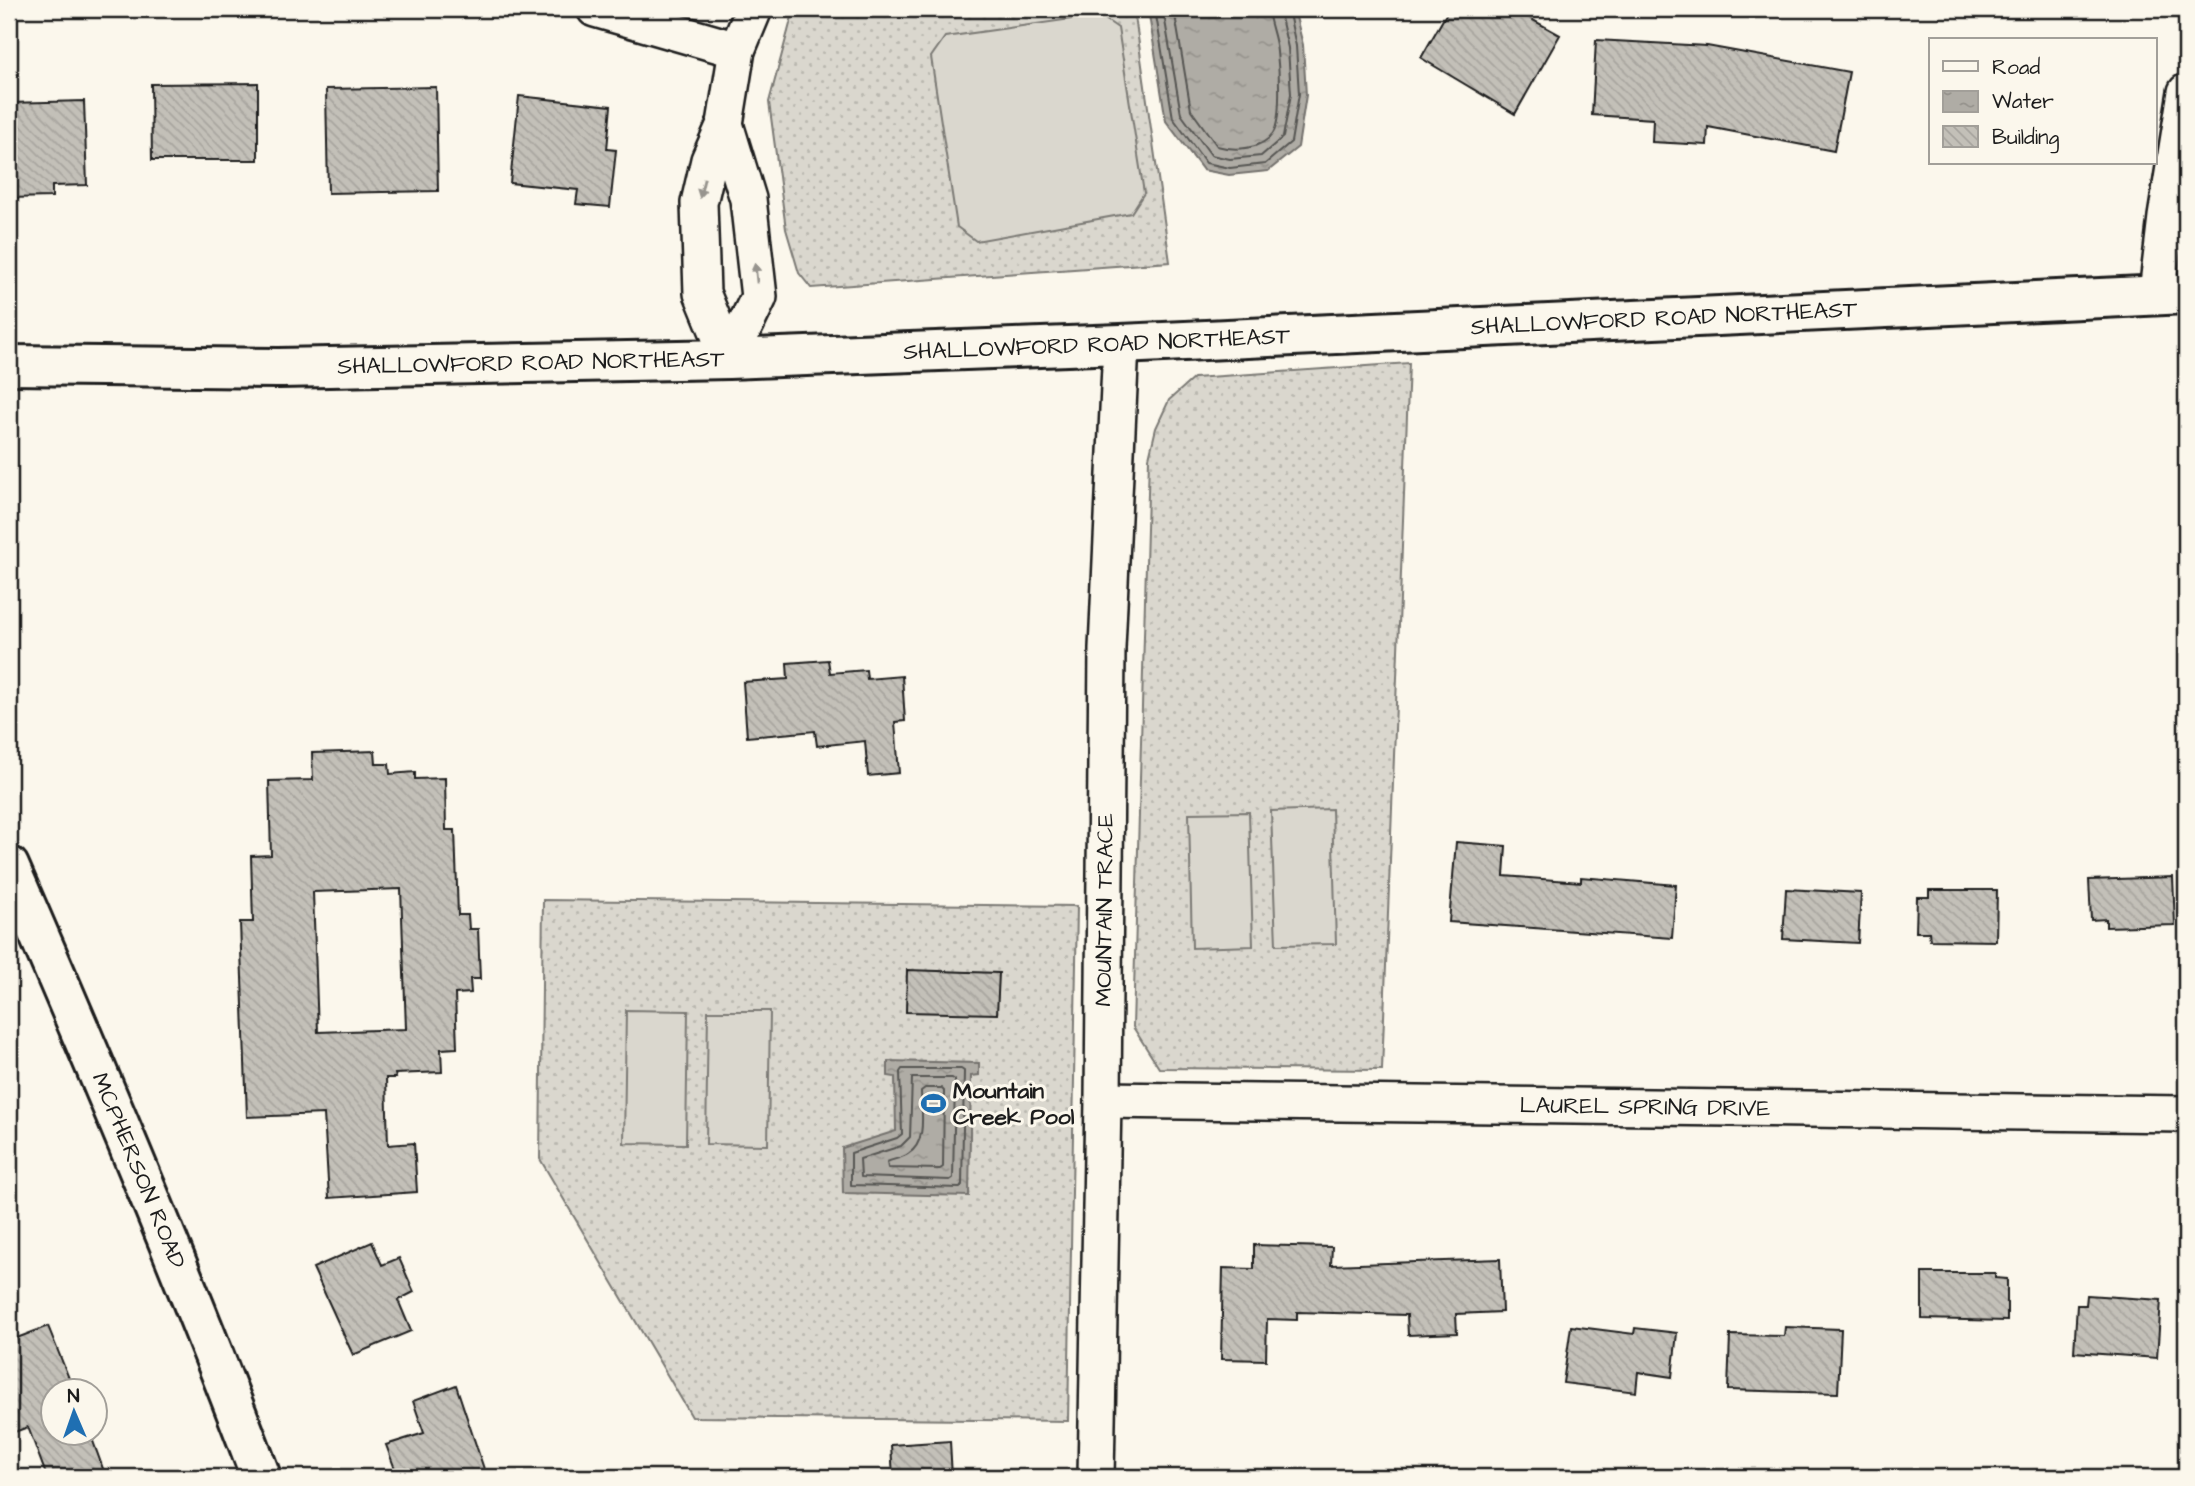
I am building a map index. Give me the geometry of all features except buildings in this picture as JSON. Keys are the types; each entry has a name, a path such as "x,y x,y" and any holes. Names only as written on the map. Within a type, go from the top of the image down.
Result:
{"main road":[{"name":"SHALLOWFORD ROAD NORTHEAST","path":"9,365 279,368 729,359 1121,344 2172,294"},
{"name":"MCPHERSON ROAD","path":"9,866 96,1065 218,1362 261,1477"}],"street":[{"path":"595,9 737,50"},
{"path":"729,359 702,293 699,203 709,160 725,124 737,50 754,9"},
{"path":"2172,294 2166,217 2186,92"},
{"path":"725,124 748,199 759,297 729,359"},
{"name":"MOUNTAIN TRACE","path":"1096,1477 1107,648 1121,344"},
{"name":"LAUREL SPRING DRIVE","path":"1103,1100 2186,1114"}],"shaded area":[{"path":"794,9 1134,9 1170,262 811,288 799,273 786,229 769,102"},
{"path":"1099,15 1118,28 1144,193 1131,213 976,241 957,227 931,57 945,37"},
{"path":"1409,363 1382,1070 1159,1068 1133,1027 1149,458 1156,428 1169,400 1194,378"},
{"path":"1332,809 1336,944 1276,945 1271,811"},
{"path":"1249,812 1253,946 1192,948 1189,813"},
{"path":"543,900 1077,906 1068,1421 692,1417 540,1159"},
{"path":"626,1010 688,1011 686,1144 624,1143"},
{"path":"708,1011 770,1011 768,1145 706,1144"}],"water":[{"path":"1148,9 1294,9 1303,45 1306,95 1298,147 1268,171 1229,175 1203,170 1166,121"},
{"name":"Mountain Creek Pool","path":"888,1061 979,1063 979,1075 971,1076 969,1196 843,1193 842,1148 896,1131 895,1077 888,1076"}],"place":[{"name":"Mountain Creek Pool","path":"933,1104"}]}
